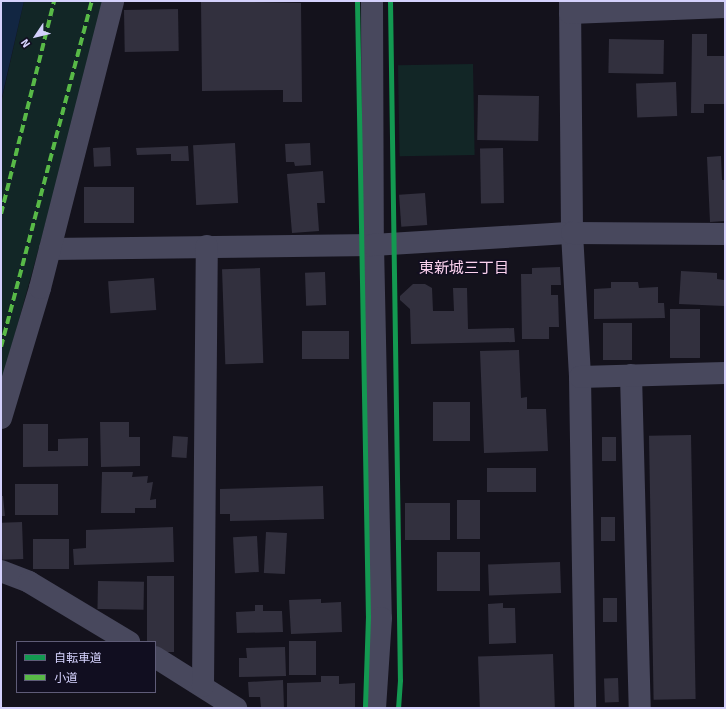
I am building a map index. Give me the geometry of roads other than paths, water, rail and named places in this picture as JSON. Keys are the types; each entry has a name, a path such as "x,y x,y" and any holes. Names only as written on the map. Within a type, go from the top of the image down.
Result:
{"street":[{"path":"1,418 50,249 113,1"},
{"path":"372,1 373,245 381,618 375,708"},
{"path":"585,708 580,377 572,233 570,7 725,7"},
{"path":"50,249 373,245 572,233 725,234"},
{"path":"206,696 207,246"},
{"path":"580,377 725,373"},
{"path":"631,375 640,708"},
{"path":"1,571 29,582 127,641"},
{"path":"156,659 206,696 236,708"}],"water":[{"path":"1,1 24,1 1,101"}],"district":[{"name":"東新城三丁目","path":"464,269"}]}
